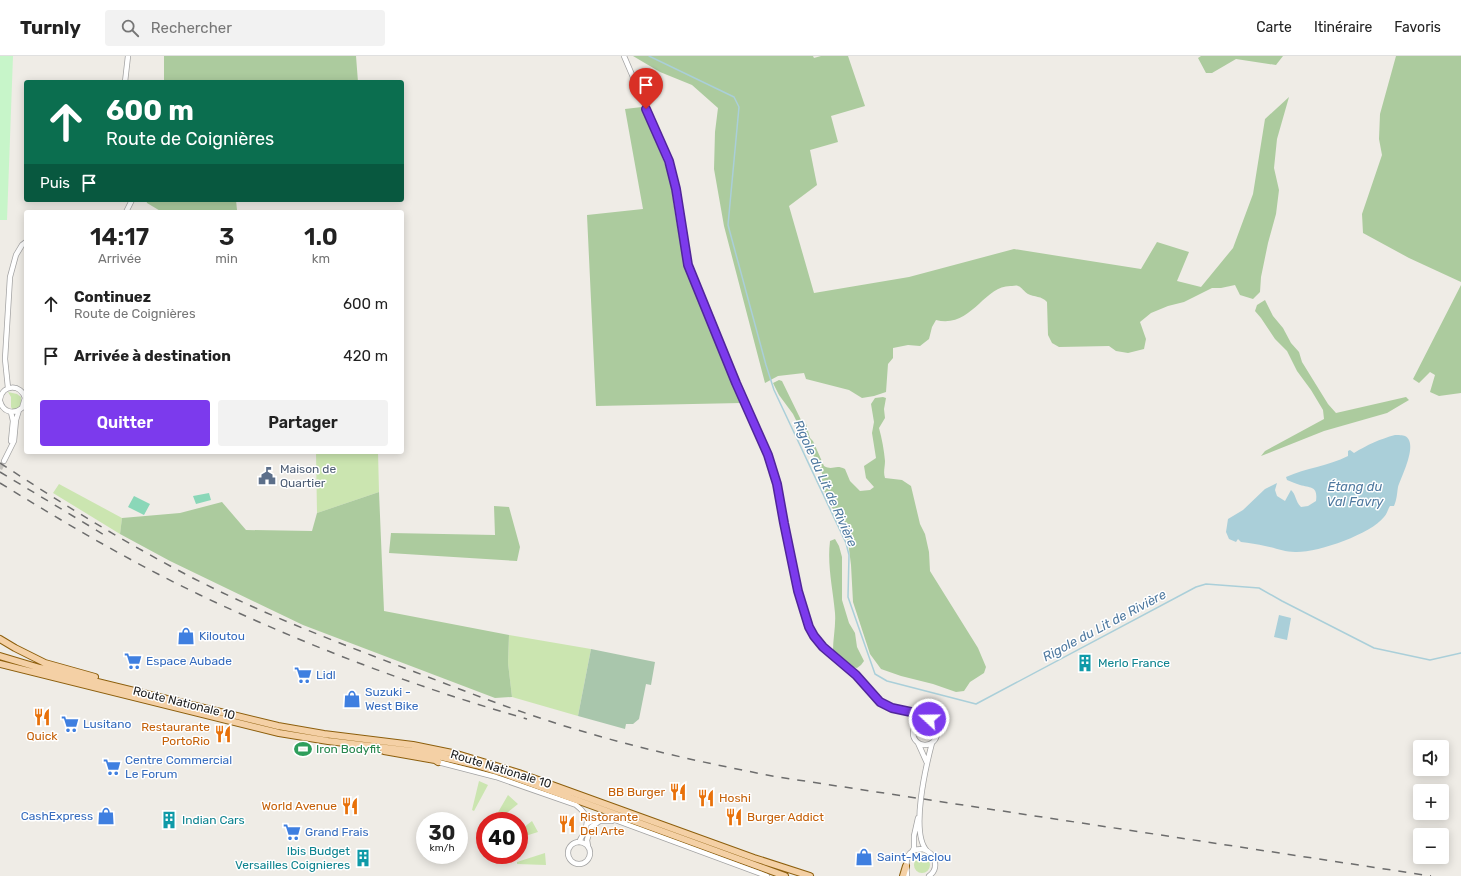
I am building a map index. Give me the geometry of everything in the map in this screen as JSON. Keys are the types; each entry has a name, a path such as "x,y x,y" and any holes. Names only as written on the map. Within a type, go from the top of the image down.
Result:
{"main road":[{"path":"0,639 45,663 95,677 101,682"},
{"name":"Route Nationale 10","path":"0,656 40,668 278,726 324,734 413,745 480,760 526,775 754,858 810,876"},
{"path":"0,664 279,733 328,741 378,746 447,758 497,772 785,876"},
{"path":"0,667 3,668 7,665"},
{"path":"378,746 384,751 435,760 438,762"},
{"path":"903,876 906,868"}],"street":[{"path":"125,80 128,56"},
{"path":"624,56 669,161 676,189 688,265 736,383 768,455 777,484 801,604 812,632 823,647 856,675 880,702 892,708 925,715 935,726 937,733 935,741 932,744 927,763 920,812 914,836 914,848 907,858 907,876"},
{"path":"8,388 5,359 10,277 16,255 24,244"},
{"path":"19,410 11,412 2,410 0,400 2,393 8,388 15,388 22,391 24,394"},
{"path":"11,412 11,439 4,461 14,441 16,420 19,410 24,403"},
{"path":"917,713 921,722"},
{"path":"927,763 914,739 913,732 915,726 921,722 930,722"},
{"path":"918,744 925,746 932,744"},
{"path":"438,762 496,777 576,805 582,809 586,815 588,823 579,842 572,845 569,849 569,855 575,862 581,863 586,861 590,856 587,840 591,827 600,821 616,821"},
{"path":"920,812 921,838 924,848 935,859 936,866 929,876"},
{"path":"588,823 602,817 607,817 767,876"},
{"path":"579,842 589,847"},
{"path":"912,852 919,849 927,851"},
{"path":"906,868 912,876"},
{"path":"934,870 936,876"}],"green space":[{"path":"0,56 13,56 7,220 0,220"},
{"path":"164,56 356,56 358,80 164,80"},
{"path":"633,56 813,56 814,58 821,56 848,56 865,106 831,116 838,142 810,150 817,185 789,206 814,293 909,277 1014,249 1141,269 1157,242 1189,252 1177,281 1201,287 1233,248 1253,194 1265,119 1289,97 1277,139 1274,168 1279,190 1276,214 1261,277 1260,292 1253,299 1240,295 1235,285 1212,288 1184,302 1168,306 1151,313 1140,322 1146,339 1144,349 1128,353 1116,351 1109,346 1059,347 1052,343 1048,335 1047,302 1028,294 1021,287 1002,287 985,298 968,313 959,318 948,321 936,320 932,327 929,339 920,346 908,345 893,348 893,358 888,364 886,392 862,398 849,390 806,379 804,373 778,376 765,383 724,226 714,169 715,132 718,108 692,85 660,72"},
{"path":"1201,56 1283,56 1276,65 1236,59 1212,73 1206,73 1198,58"},
{"path":"1396,56 1461,56 1461,282 1409,258 1363,233 1362,214 1382,155 1379,139 1380,114"},
{"path":"642,107 670,177 684,264 741,403 596,406 587,215 643,209 625,109"},
{"path":"236,202 237,210 159,210 147,203"},
{"path":"1461,285 1461,393 1439,396 1430,392 1435,375 1430,372 1419,383 1413,379"},
{"path":"1265,300 1273,316 1283,328 1291,343 1299,352 1302,362 1328,404 1336,413 1406,397 1409,400 1387,413 1324,431 1261,456 1265,451 1324,419 1323,410 1297,371 1287,351 1275,339 1255,311 1257,305"},
{"path":"779,380 782,381 801,420 806,424 810,438 813,441 824,466 845,469 850,481 860,491 870,490 874,487 866,478 864,466 876,458 872,433 874,422 871,404 875,398 886,398 884,409 885,418 879,428 885,457 885,478 902,480 911,486 920,524 925,534 929,552 930,571 978,648 986,667 984,673 970,682 964,691 956,692 881,669 870,654 853,602 848,541 822,486 822,473 793,414 779,395 773,383"},
{"path":"8,392 17,394 21,397 21,405 18,408 13,410 11,407 11,397"},
{"path":"316,454 378,454 379,492 317,513"},
{"path":"59,484 122,518 120,534 53,493"},
{"path":"379,492 384,611 509,635 508,663 512,697 495,698 303,625 170,561 120,534 122,518 180,513 222,502 246,530 312,531 317,513"},
{"path":"209,493 211,500 196,504 193,496"},
{"path":"134,496 150,504 144,515 128,507"},
{"path":"494,506 509,507 520,547 517,561 389,553 391,533 495,535"},
{"path":"835,539 842,557 842,600 849,623 855,633 857,647 864,661 857,668 852,667 833,651 835,618 829,550 830,541"},
{"path":"509,635 591,649 578,716 512,697 508,663"},
{"path":"591,649 655,662 651,685 646,684 639,719 633,724 626,724 625,729 578,716"},
{"path":"479,781 488,785 474,811 472,810"},
{"path":"508,795 518,804 508,812 498,812"},
{"path":"532,821 538,832 528,835 528,824"},
{"path":"545,853 546,865 517,864 528,864 528,858"},
{"path":"919,857 925,857 930,862 928,871 925,873 919,873 914,868 914,862"}],"water":[{"name":"Étang du Val Favry","path":"1395,435 1405,436 1409,440 1410,453 1398,487 1394,506 1390,506 1384,517 1368,530 1329,546 1295,552 1241,542 1238,539 1236,542 1229,539 1226,532 1228,519 1243,510 1265,489 1277,483 1275,490 1277,496 1285,501 1291,490 1301,507 1308,506 1316,501 1315,490 1313,488 1289,481 1286,477 1301,471 1325,465 1348,456 1348,451 1350,450 1354,453 1374,442"},
{"path":"1279,615 1291,618 1287,640 1274,637"}],"waterway":[{"name":"Rigole du Lit de Rivière","path":"649,56 734,97 739,107 728,225 774,390 846,543 849,555 848,597 875,674 887,681 976,704 1196,587 1206,584 1259,588 1374,648 1430,660 1461,653"}],"tunnel":[{"path":"0,469 4,461"}],"railway":[{"path":"0,463 69,507 141,550 244,603 329,639 458,688 522,712 588,733 682,757 778,777 1431,876"},
{"path":"0,472 106,536"},
{"path":"0,483 124,556 200,595 280,631 402,679 485,707 527,719"}],"place":[{"name":"Maison de Quartier","path":"267,476"},
{"name":"Kiloutou","path":"186,636"},
{"name":"Espace Aubade","path":"133,661"},
{"name":"Merlo France","path":"1085,663"},
{"name":"Lidl","path":"303,675"},
{"name":"Suzuki - West Bike","path":"352,699"},
{"name":"Quick","path":"42,717"},
{"name":"Lusitano","path":"70,724"},
{"name":"Restaurante PortoRio","path":"223,734"},
{"name":"Iron Bodyfit","path":"303,749"},
{"name":"Centre Commercial Le Forum","path":"112,767"},
{"name":"BB Burger","path":"678,792"},
{"name":"Hoshi","path":"706,798"},
{"name":"World Avenue","path":"350,806"},
{"name":"CashExpress","path":"106,816"},
{"name":"Burger Addict","path":"734,817"},
{"name":"Indian Cars","path":"169,820"},
{"name":"Ristorante Del Arte","path":"567,824"},
{"name":"Grand Frais","path":"292,832"},
{"name":"Saint-Maclou","path":"864,857"},
{"name":"Ibis Budget Versailles Coignieres","path":"363,858"}],"route":[{"path":"646,109 669,161 676,189 688,265 736,383 768,455 777,484 801,604 809,627 823,647 856,675 880,702 892,708 925,715 929,719"}]}
